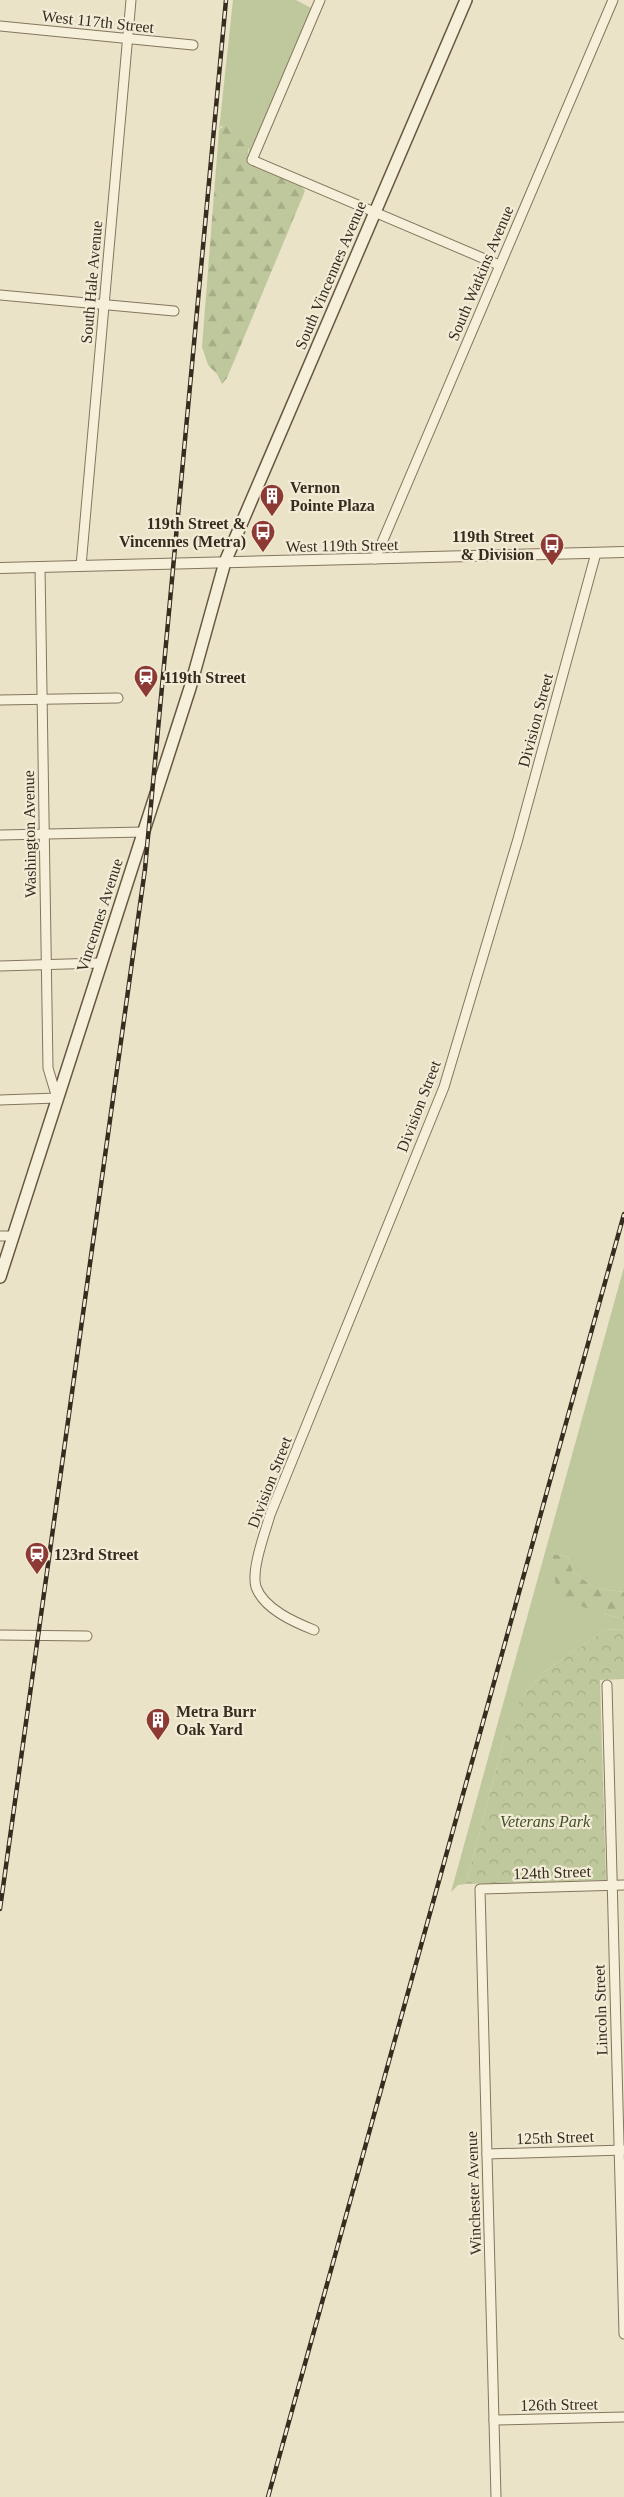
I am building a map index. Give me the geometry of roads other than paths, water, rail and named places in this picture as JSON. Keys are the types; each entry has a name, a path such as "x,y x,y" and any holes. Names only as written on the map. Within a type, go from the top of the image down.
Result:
{"main road":[{"name":"South Vincennes Avenue","path":"225,562 466,0"},
{"name":"Vincennes Avenue","path":"0,1277 193,678 225,562"}],"street":[{"name":"South Hale Avenue","path":"80,566 131,0"},
{"path":"320,0 252,160 499,265"},
{"name":"South Watkins Avenue","path":"375,559 613,0"},
{"name":"West 117th Street","path":"0,26 193,45"},
{"path":"0,295 174,311"},
{"name":"West 119th Street","path":"0,568 624,552"},
{"name":"Division Street","path":"314,1630 296,1623 267,1603 256,1586 257,1560 270,1515 444,1087 518,839 596,553"},
{"name":"Washington Avenue","path":"40,567 48,1068 57,1098"},
{"path":"0,700 118,698"},
{"path":"0,835 143,832"},
{"path":"0,966 100,963"},
{"path":"0,1100 57,1098"},
{"path":"0,1236 13,1236"},
{"path":"0,1635 87,1636"},
{"name":"Lincoln Street","path":"607,1685 622,2150 624,2334"},
{"name":"124th Street","path":"480,1889 624,1885"},
{"name":"Winchester Avenue","path":"480,1889 496,2497"},
{"name":"125th Street","path":"487,2154 622,2150"},
{"name":"126th Street","path":"494,2420 624,2417"}],"railway":[{"path":"0,1909 145,869 226,0"},
{"path":"268,2497 624,1214"}],"place":[{"name":"Vernon Pointe Plaza","path":"272,517"},
{"name":"119th Street & Vincennes (Metra)","path":"263,553"},
{"name":"119th Street & Division","path":"552,566"},
{"name":"119th Street","path":"146,698"},
{"name":"123rd Street","path":"37,1575"},
{"name":"Metra Burr Oak Yard","path":"158,1741"}],"park label":[{"name":"Veterans Park","path":"545,1821"}]}
